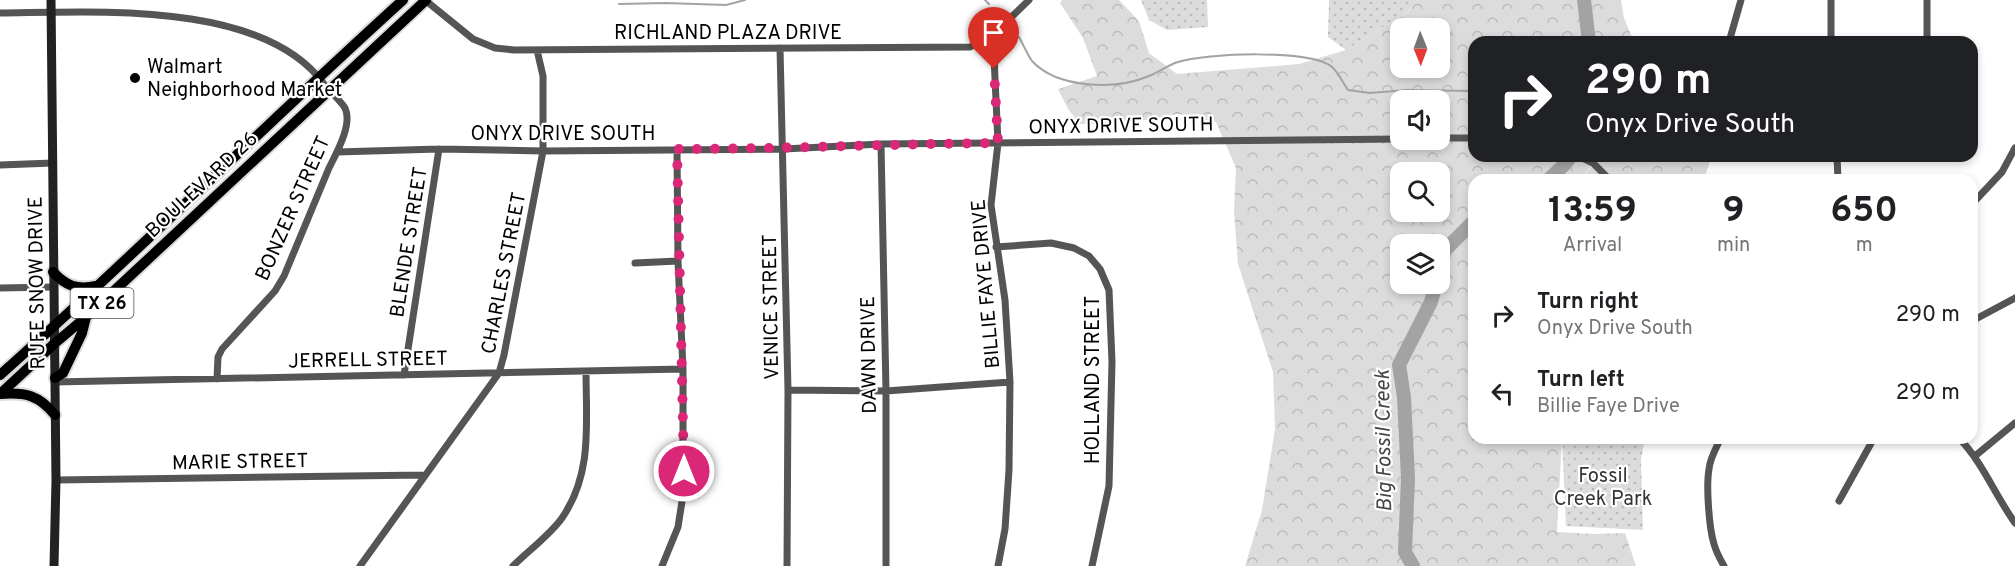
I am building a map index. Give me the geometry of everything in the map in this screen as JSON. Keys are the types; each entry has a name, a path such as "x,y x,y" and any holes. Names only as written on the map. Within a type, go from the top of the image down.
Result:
{"main road":[{"name":"RUFE SNOW DRIVE","path":"51,0 56,480 54,566"},
{"name":"BOULEVARD 26","path":"0,375 403,0"},
{"name":"BOULEVARD 26","path":"0,394 86,317 425,0"},
{"path":"188,201 198,212"},
{"path":"54,272 64,282 74,287 81,289 96,286"},
{"path":"55,380 63,373 82,333 86,317"},
{"path":"0,394 30,395 49,407 55,415"}],"street":[{"name":"RICHLAND PLAZA DRIVE","path":"425,0 473,39 484,44 495,48 537,50 970,47 993,35 1029,0"},
{"path":"1731,36 1741,0"},
{"path":"1831,0 1831,36"},
{"path":"1927,0 1927,36"},
{"name":"BONZER STREET","path":"0,13 169,14 221,24 272,41 308,64 345,109 348,123 284,276 274,291 222,349 218,357 217,379"},
{"name":"BILLIE FAYE DRIVE","path":"993,35 998,143 992,205 996,247 1005,293 1010,382 1009,470 1005,529 998,566"},
{"name":"VENICE STREET","path":"780,48 788,390 787,566"},
{"name":"CHARLES STREET","path":"360,566 499,373 543,151 543,76 537,50"},
{"path":"1450,138 1468,138"},
{"name":"ONYX DRIVE SOUTH","path":"337,152 439,149 543,151 784,149 881,144 1390,139"},
{"name":"DAWN DRIVE","path":"881,144 886,391 886,566"},
{"path":"1978,198 2002,172 2015,148"},
{"name":"BLENDE STREET","path":"404,375 439,149"},
{"path":"663,566 678,527 683,495 683,369 678,261 677,149"},
{"path":"1591,162 1604,174"},
{"path":"0,165 53,163"},
{"name":"HOLLAND STREET","path":"996,247 1051,243 1065,245 1089,256 1100,269 1109,290 1112,362 1109,486 1092,566"},
{"path":"635,263 678,261"},
{"path":"0,288 54,287"},
{"path":"1978,318 2015,298"},
{"name":"JERRELL STREET","path":"55,380 217,379 683,369"},
{"path":"513,566 561,519 582,476 585,452 586,371"},
{"path":"788,390 886,391 1010,382"},
{"path":"1974,456 2015,423"},
{"path":"1718,444 1708,478 1712,536 1724,566"},
{"path":"1839,501 1871,444"},
{"path":"1964,444 1974,456 2015,522"},
{"name":"MARIE STREET","path":"56,480 424,475"}],"green space":[{"path":"1062,0 1119,0 1139,21 1149,53 1177,74 1299,64 1346,50 1390,23 1390,78 1450,78 1450,18 1398,18 1418,0 1621,0 1624,18 1632,36 1468,36 1468,162 1710,162 1706,174 1604,174 1593,164 1585,174 1468,174 1468,444 1562,444 1557,532 1625,533 1636,566 1245,566 1262,510 1275,429 1273,372 1238,264 1234,211 1236,168 1216,122 1178,114 1128,123 1080,124 1068,109 1058,89 1097,76 1083,38 1060,3"},
{"path":"1141,0 1207,0 1208,27 1167,30 1149,20"},
{"path":"1329,0 1418,0 1406,13 1398,18 1390,18 1390,23 1346,50 1328,37"},
{"path":"1593,165 1602,174 1586,174"},
{"name":"Fossil Creek Park","path":"1562,444 1644,444 1641,460 1643,530 1566,526"}],"waterway":[{"path":"619,4 726,5 745,0"},
{"path":"985,0 989,4"},
{"name":"Big Fossil Creek","path":"1584,0 1588,36"},
{"path":"1019,37 1032,61 1043,70 1072,82 1088,84 1104,85 1136,81 1174,63 1192,59 1257,54 1303,57 1320,61 1334,69 1348,90 1370,93 1407,90 1468,91"},
{"name":"Big Fossil Creek","path":"1554,174 1566,162"},
{"name":"Big Fossil Creek","path":"1450,245 1468,227"},
{"name":"Big Fossil Creek","path":"1413,566 1405,552 1408,478 1404,397 1399,365 1433,294"}],"place":[{"name":"Walmart Neighborhood Market","path":"135,78"}],"route":[{"path":"684,471 677,149 784,149 881,144 998,143 994,69"}]}
